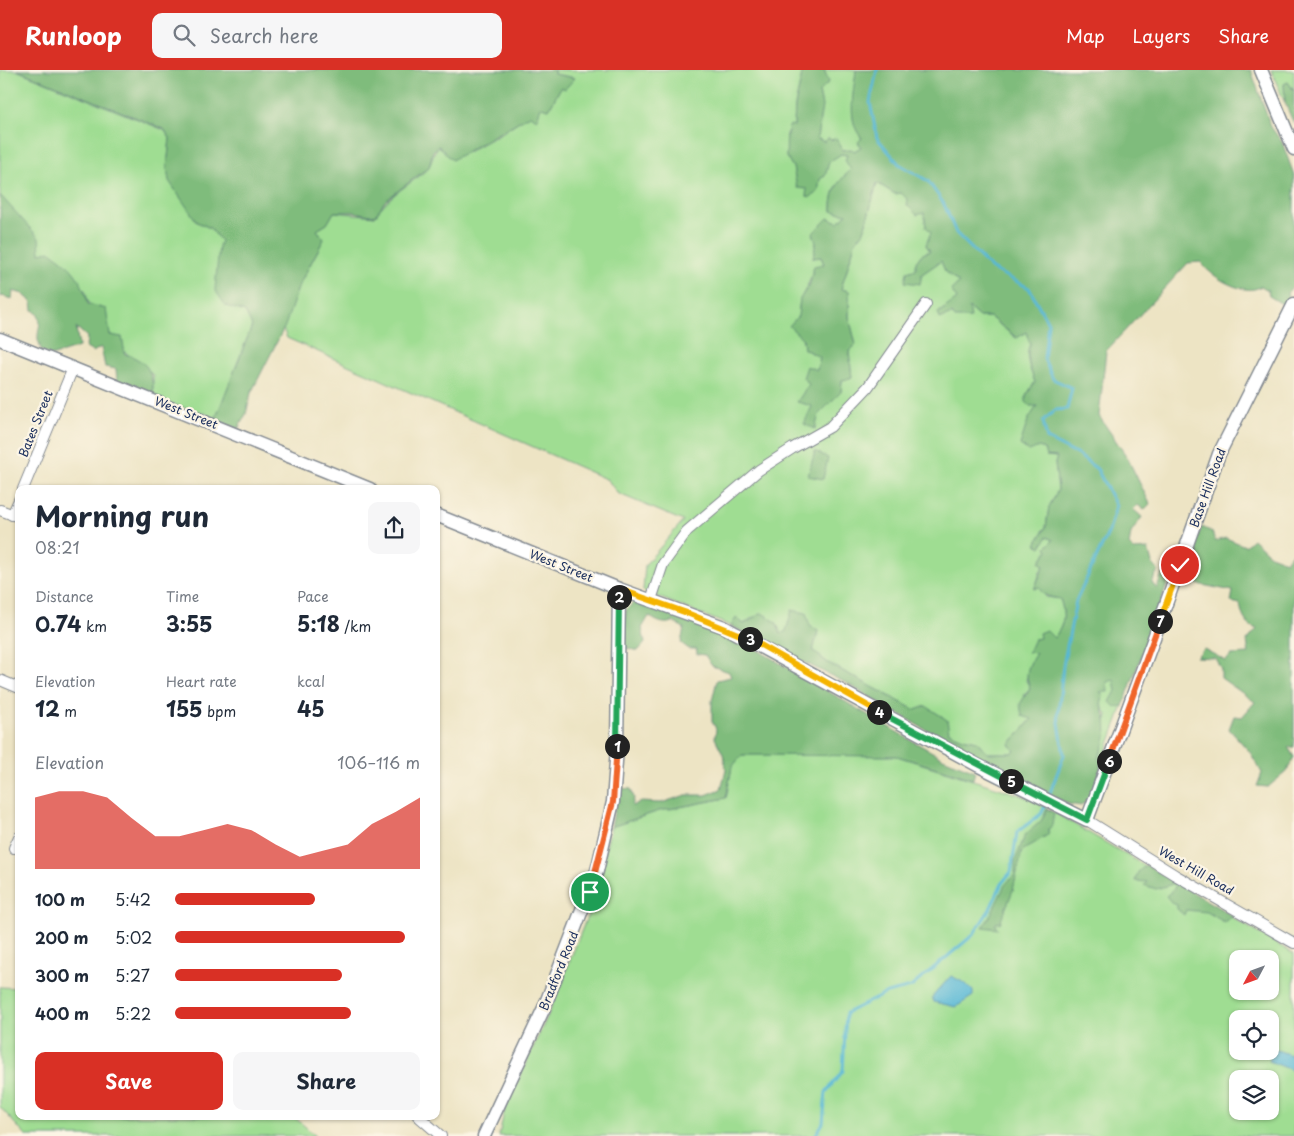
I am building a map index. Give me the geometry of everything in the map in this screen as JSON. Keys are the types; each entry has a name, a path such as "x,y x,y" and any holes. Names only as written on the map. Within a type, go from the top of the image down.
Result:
{"street":[{"path":"1261,70 1294,149"},
{"path":"651,600 663,564 687,531 759,470 830,427 868,387 926,304"},
{"name":"Base Hill Road","path":"1087,820 1155,635 1218,454 1294,304"},
{"name":"West Street","path":"0,339 360,485"},
{"name":"Bates Street","path":"25,485 72,368"},
{"path":"0,510 15,516"},
{"name":"West Street","path":"440,517 619,589 724,627 970,761 1087,820"},
{"name":"Bradford Road","path":"484,1136 544,1008 597,871 613,802 617,748 619,589"},
{"path":"0,680 15,686"},
{"name":"West Hill Road","path":"1087,820 1294,943"},
{"path":"423,1120 441,1136"}],"green space":[{"path":"0,70 16,70 164,130 170,138 167,168 197,222 210,228 222,241 226,305 245,312 252,326 215,420 213,421 207,414 171,404 153,394 153,375 111,338 95,315 85,290 40,253 0,195"},
{"path":"17,70 554,70 554,74 575,78 565,89 561,87 549,109 541,107 537,119 530,115 452,160 439,146 433,151 429,167 385,201 375,216 354,212 334,212 327,224 317,230 324,239 299,285 285,326 251,393 246,414 238,429 215,420 252,326 245,312 226,306 215,290 221,241 210,228 197,222 169,181 167,168 170,138 164,129"},
{"path":"554,70 803,70 795,106 794,126 786,133 788,144 786,157 793,167 797,188 825,176 829,161 841,154 847,155 851,170 836,188 832,204 832,211 848,213 816,243 813,258 821,257 824,264 814,267 799,305 804,349 820,357 817,370 809,383 815,428 819,414 841,392 842,380 852,378 849,351 856,345 849,317 849,291 841,289 855,243 864,231 877,183 895,194 901,193 924,212 926,227 931,232 926,245 930,251 921,255 916,262 917,269 922,274 941,261 945,271 959,283 958,299 938,313 970,318 969,308 979,317 990,317 1016,338 1026,332 1030,344 1028,363 1035,382 1026,396 1038,406 1028,420 1039,447 1044,449 1046,456 1057,457 1055,463 1058,490 1049,507 1046,527 1042,531 1053,540 1046,547 1048,550 1040,562 1044,566 1040,572 1035,589 1040,586 1046,597 1060,599 1063,620 1054,638 1040,638 1028,652 1036,653 1026,680 1030,688 1024,695 1032,719 1010,744 1015,751 1012,753 987,753 977,741 948,732 942,716 929,711 915,710 828,663 813,651 818,631 786,631 781,634 776,622 753,617 744,624 731,626 643,591 645,565 683,521 617,493 608,480 287,338 283,329 299,285 324,239 317,230 327,224 334,212 375,216 386,202 427,169 440,146 462,155 503,132 541,106 549,109 561,87 575,78 554,74"},
{"path":"803,70 824,70 829,82 819,92 822,106 817,138 824,142 828,138 831,140 836,138 843,150 852,149 854,151 861,147 858,142 862,138 854,123 852,106 856,70 1251,70 1271,127 1282,142 1294,175 1294,285 1287,293 1290,300 1284,305 1269,296 1268,290 1261,286 1254,289 1246,289 1228,284 1205,268 1201,262 1188,263 1106,351 1099,416 1127,457 1150,504 1144,510 1138,505 1133,509 1142,517 1131,533 1129,545 1134,550 1148,549 1152,563 1158,570 1152,583 1157,589 1162,573 1173,568 1123,706 1115,707 1110,702 1116,691 1114,680 1107,682 1108,692 1100,692 1103,695 1101,704 1107,731 1102,751 1098,758 1102,763 1091,798 1081,806 1068,804 921,727 846,683 731,626 736,618 744,624 762,613 776,622 781,634 786,631 792,610 806,613 810,626 818,631 813,651 828,663 915,710 926,706 947,720 949,732 977,741 987,753 1012,753 1015,751 1010,744 1032,719 1022,716 1020,704 1030,688 1027,678 1028,670 1036,653 1028,652 1034,639 1040,638 1039,633 1046,630 1054,638 1063,620 1060,599 1045,595 1039,587 1034,589 1044,566 1040,562 1048,550 1046,547 1053,540 1047,537 1041,547 1036,544 1046,527 1049,507 1058,490 1055,463 1057,457 1046,456 1044,449 1039,447 1029,451 1020,445 1028,420 1037,406 1030,406 1026,402 1026,396 1035,382 1029,363 1030,344 1026,332 1017,338 990,317 979,317 969,308 971,318 955,318 952,314 940,319 938,313 957,299 951,290 959,283 945,271 941,261 922,274 920,284 905,282 907,272 916,269 916,262 921,255 930,251 926,245 931,232 926,227 924,213 917,215 907,205 908,200 901,193 895,194 877,183 864,231 855,243 841,289 849,291 849,317 856,345 849,351 852,378 842,380 841,392 819,414 815,429 804,424 812,406 797,402 809,384 803,378 807,366 817,370 820,357 804,349 803,339 789,326 798,316 800,299 810,283 814,266 824,264 821,257 813,258 816,243 813,233 828,218 838,222 847,214 832,211 832,204 836,188 851,170 845,160 847,155 841,154 829,162 825,176 820,179 818,192 809,198 806,195 807,189 797,188 793,167 786,157 786,141 790,125 794,126 795,106"},
{"path":"824,70 856,70 855,84 862,147 854,151 843,150 831,140 824,142 817,138 821,103 819,92 829,82"},
{"path":"1271,70 1294,70 1294,91 1288,82 1284,84 1285,103"},
{"path":"1288,82 1294,91 1294,124 1285,103 1284,84"},
{"path":"0,195 39,238 40,253 49,251 63,261 79,280 88,304 106,309 110,335 122,337 125,354 139,360 148,368 152,379 153,394 117,381 116,369 105,367 101,347 93,352 86,348 87,337 76,327 79,347 51,356 42,351 38,340 40,320 37,313 33,310 32,302 23,294 13,291 12,299 2,296 0,298"},
{"path":"815,451 828,458 823,479 808,476"},
{"path":"1202,527 1212,532 1215,541 1226,538 1245,546 1253,539 1270,555 1286,561 1294,550 1294,747 1288,747 1294,757 1286,772 1268,787 1257,786 1262,773 1250,752 1229,729 1234,716 1242,717 1255,702 1221,678 1221,669 1215,658 1196,657 1204,649 1226,661 1231,655 1249,654 1247,641 1257,629 1245,620 1240,604 1231,602 1233,591 1197,584 1194,574 1200,562 1191,554"},
{"path":"634,602 658,608 727,632 943,758 975,771 973,779 897,756 742,755 732,767 726,798 659,811 611,827 619,788 631,789 634,798 632,806 640,802 661,803 686,795 706,795 721,789 726,769 723,754 715,738 716,729 712,721 712,701 717,680 731,677 729,672 712,666 705,655 697,654 696,649 689,649 681,643 684,628 673,622 661,622 649,616 642,628 645,643 638,651 622,647 626,610"},
{"path":"1114,679 1123,706 1102,763 1098,758 1102,752 1107,715 1101,704 1103,695 1100,692 1107,682"},
{"path":"742,755 897,756 1030,798 1294,954 1294,1136 499,1136 505,1108 549,1013 591,907 611,827 659,811 726,798 732,766"},
{"path":"1047,809 1054,812 1052,825 1048,830 1049,834 1022,851 1013,890 1000,923 997,922 995,925 998,929 983,927 1005,885 1015,874 1015,861 1025,835 1041,821"},
{"path":"1146,865 1233,916 1224,922 1207,912 1186,910 1184,915 1177,909 1177,905 1172,903 1166,896 1174,889 1176,883 1156,889 1144,885 1147,882 1135,881 1138,872"},
{"path":"0,987 15,988 15,1120 298,1120 316,1136 26,1136 0,1107"}],"water":[{"path":"951,976 965,983 973,991 973,996 956,1007 934,1002 932,997"},
{"path":"1279,1051 1294,1056 1294,1071 1269,1061 1279,1060"}],"waterway":[{"path":"877,70 870,102 877,138 899,164 928,181 944,204 956,233 992,269 1029,288 1048,323 1044,359 1053,379 1072,388 1067,409 1055,410 1043,421 1047,439 1078,455 1097,469 1116,506 1109,531 1076,601 1063,666 1058,716 1064,755 1048,798"},
{"path":"815,1136 823,1123 826,1092 843,1071 846,1013 887,993 911,987 973,935 990,909 1002,883 1011,872 1017,832 1041,814 1046,804"}],"route":[{"path":"590,892 597,871 613,802 617,748 619,589 724,627 979,766 1087,820 1180,565"}]}
